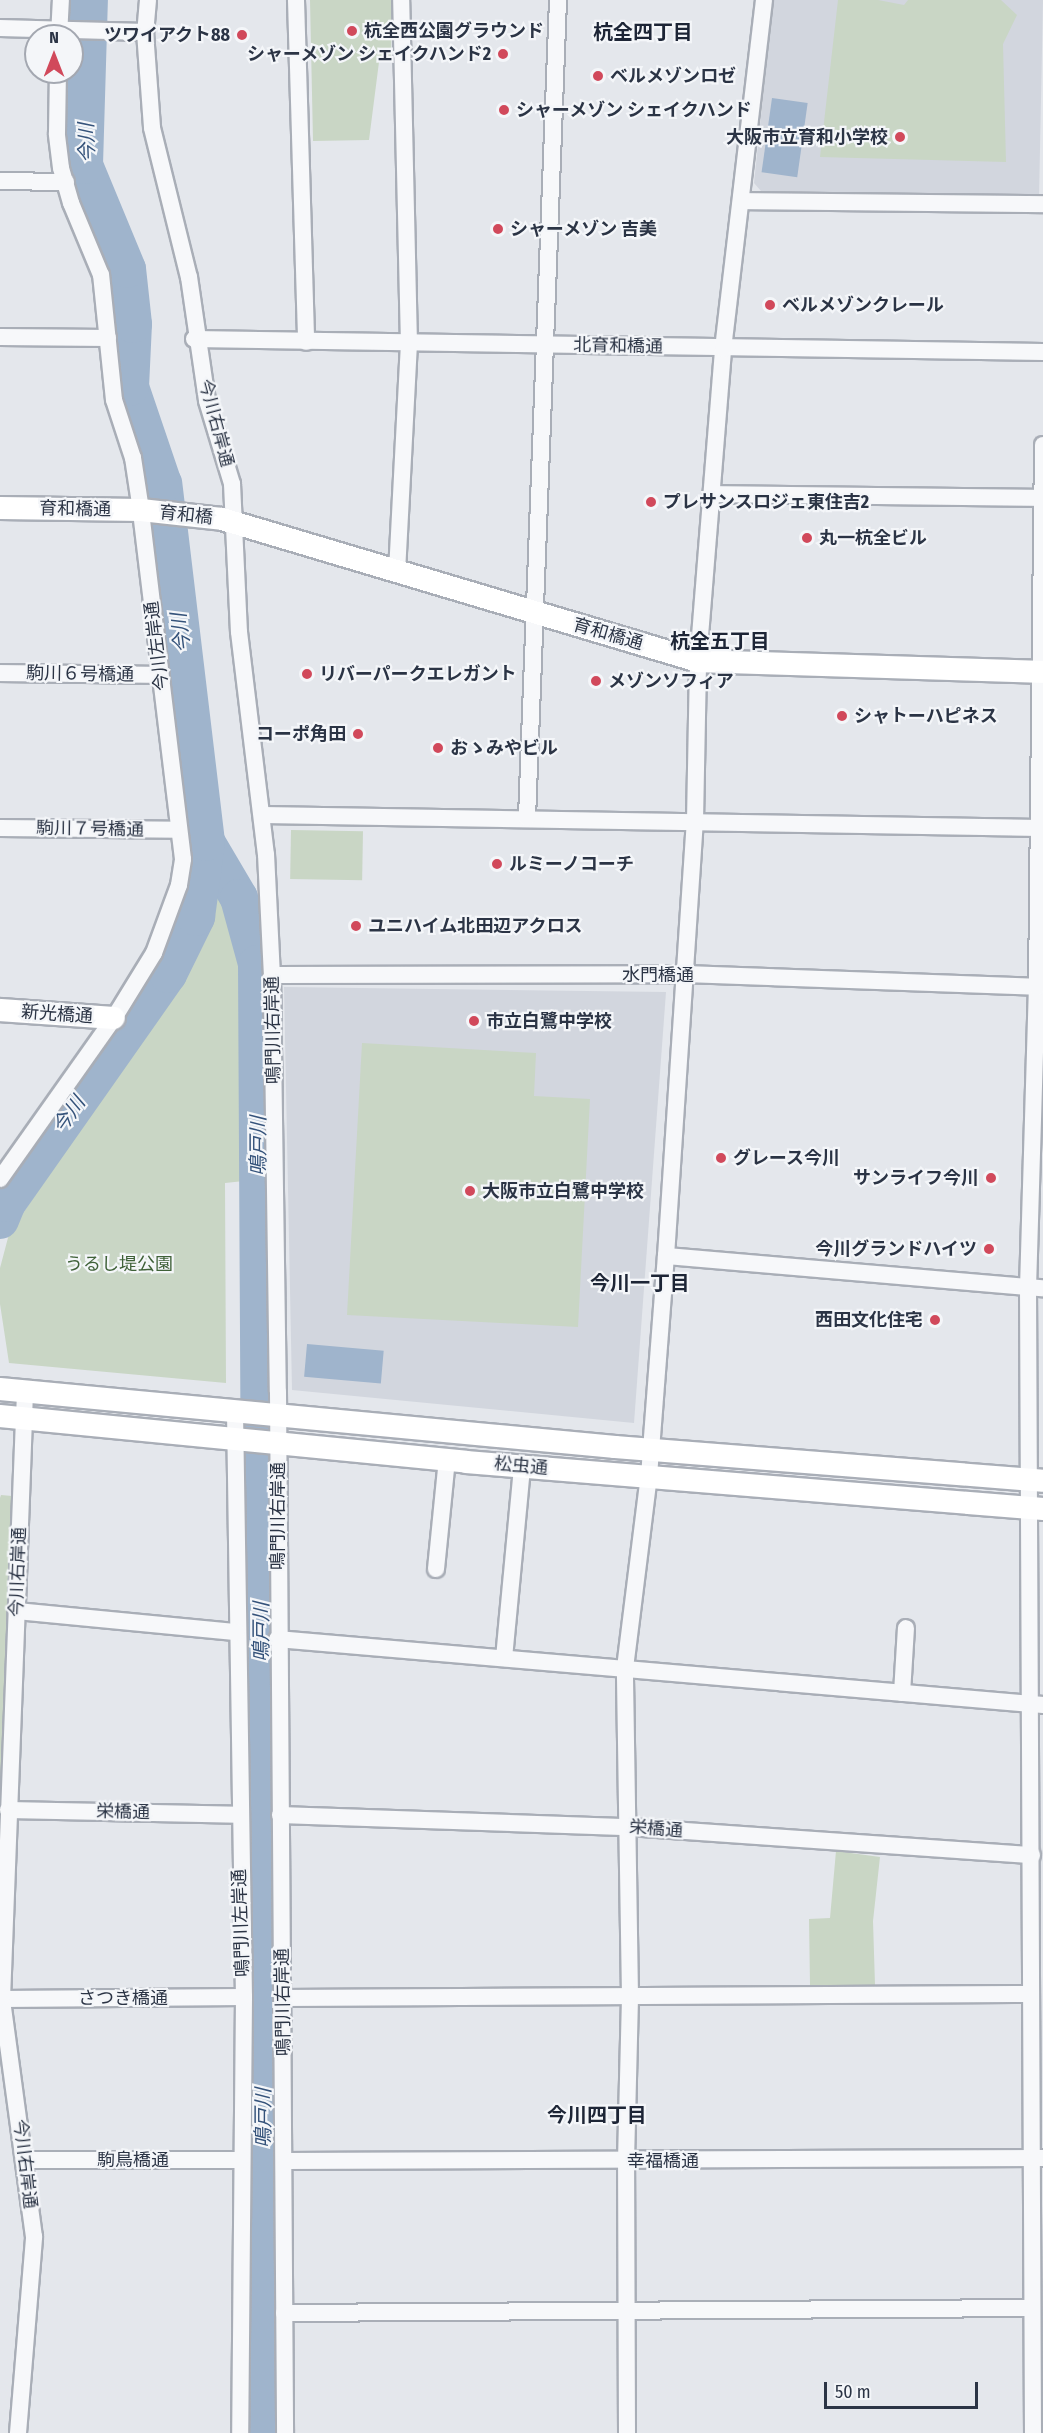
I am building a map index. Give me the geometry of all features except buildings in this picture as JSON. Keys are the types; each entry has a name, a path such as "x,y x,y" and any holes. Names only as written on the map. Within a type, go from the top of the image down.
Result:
{"street":[{"path":"60,24 61,0"},
{"name":"今川右岸通","path":"148,0 145,32 152,128 189,277 194,339 207,401 227,459 228,521 239,632 264,815"},
{"path":"296,0 306,342"},
{"path":"398,572 409,345 401,0"},
{"path":"527,818 558,0"},
{"path":"627,2433 626,2161 630,1996 625,1668 649,1476 666,1256 695,821 698,661 723,349 764,0"},
{"path":"0,28 24,30"},
{"path":"84,33 145,32"},
{"name":"今川左岸通","path":"0,1179 114,1018 154,954 179,885 183,859 160,675 146,511 133,458 118,422 107,338 107,308 101,275 71,203 66,182 57,133 58,84"},
{"path":"0,181 66,182"},
{"path":"741,201 1043,204"},
{"path":"0,337 107,338"},
{"name":"北育和橋通","path":"194,339 409,345 1043,352"},
{"path":"1033,2433 1032,2308 1036,2158 1031,1994 1032,1855 1037,1704 1035,1288 1040,987 1039,828 1043,445"},
{"path":"712,494 1041,498"},
{"name":"育和橋通","path":"0,508 146,511"},
{"name":"育和橋","path":"146,511 228,521"},
{"name":"育和橋通","path":"228,521 698,661 1042,672"},
{"name":"駒川６号橋通","path":"0,673 160,675"},
{"path":"264,815 1039,828"},
{"name":"鳴門川右岸通","path":"264,815 272,975 277,1639 283,1998 285,2433"},
{"name":"駒川７号橋通","path":"0,828 179,830"},
{"name":"水門橋通","path":"272,975 685,974 1040,987"},
{"name":"新光橋通","path":"0,1010 114,1018"},
{"path":"666,1256 1035,1288"},
{"name":"松虫通","path":"0,1389 650,1450 1036,1480"},
{"name":"今川右岸通","path":"18,2433 34,2237 26,2160 2,1999 24,1391"},
{"name":"鳴門川左岸通","path":"236,1412 238,1815 244,1997 240,2160 240,2433"},
{"name":"松虫通","path":"0,1416 522,1466 1036,1508"},
{"path":"436,1569 447,1459"},
{"path":"504,1658 522,1466"},
{"path":"17,1611 237,1632"},
{"path":"902,1693 906,1628"},
{"path":"277,1639 1037,1704"},
{"name":"栄橋通","path":"8,1810 238,1815"},
{"name":"栄橋通","path":"280,1815 629,1827 1032,1855"},
{"path":"283,1998 1031,1994"},
{"name":"さつき橋通","path":"2,1999 244,1997"},
{"name":"幸福橋通","path":"284,2162 1036,2158"},
{"name":"駒鳥橋通","path":"26,2160 240,2160"},
{"path":"284,2313 1032,2308"}],"shaded area":[{"name":"大阪市立育和小学校","path":"773,0 1043,0 1039,198 761,191 754,183"},
{"name":"大阪市立白鷺中学校","path":"284,987 666,992 634,1423 292,1390"}],"green space":[{"path":"310,0 392,0 391,62 379,62 369,140 313,141"},
{"path":"838,0 878,0 904,5 908,0 1001,0 1017,15 1003,44 1006,162 820,157"},
{"path":"291,830 363,831 362,880 290,879"},
{"name":"うるし堤公園","path":"218,881 236,927 242,965 244,1181 225,1183 226,1383 9,1363 0,1304 0,1268 9,1234 183,975 206,930"},
{"path":"362,1043 536,1053 534,1096 590,1099 578,1327 347,1315"},
{"path":"1,1495 12,1496 0,1795 0,1498"},
{"path":"836,1851 880,1857 873,1921 875,1985 810,1985 809,1919 830,1918"}],"water":[{"path":"772,98 808,103 797,177 762,172"},
{"path":"307,1344 384,1351 381,1384 304,1377"}],"waterway":[{"name":"今川","path":"0,1220 7,1203 168,974 196,917 206,842 163,484 130,387 133,324 127,269 84,165 89,0"},
{"name":"鳴戸川","path":"206,842 239,898 257,964 265,2433"}],"place":[{"name":"杭全西公園グラウンド","path":"352,31"},
{"name":"ツワイアクト88","path":"242,35"},
{"name":"シャーメゾン シェイクハンド2","path":"503,54"},
{"name":"ベルメゾンロゼ","path":"598,76"},
{"name":"シャーメゾン シェイクハンド","path":"504,110"},
{"name":"大阪市立育和小学校","path":"900,137"},
{"name":"シャーメゾン 吉美","path":"498,229"},
{"name":"ベルメゾンクレール","path":"770,305"},
{"name":"プレサンスロジェ東住吉2","path":"651,502"},
{"name":"丸一杭全ビル","path":"807,538"},
{"name":"リバーパークエレガント","path":"307,674"},
{"name":"メゾンソフィア","path":"596,681"},
{"name":"シャトーハピネス","path":"842,716"},
{"name":"コーポ角田","path":"358,734"},
{"name":"おゝみやビル","path":"438,748"},
{"name":"ルミーノコーチ","path":"497,864"},
{"name":"ユニハイム北田辺アクロス","path":"356,926"},
{"name":"市立白鷺中学校","path":"474,1021"},
{"name":"グレース今川","path":"721,1158"},
{"name":"サンライフ今川","path":"991,1178"},
{"name":"大阪市立白鷺中学校","path":"470,1191"},
{"name":"今川グランドハイツ","path":"989,1249"},
{"name":"西田文化住宅","path":"935,1320"}],"district":[{"name":"杭全四丁目","path":"643,32"},
{"name":"杭全五丁目","path":"720,641"},
{"name":"今川一丁目","path":"640,1283"},
{"name":"今川四丁目","path":"597,2115"}]}
